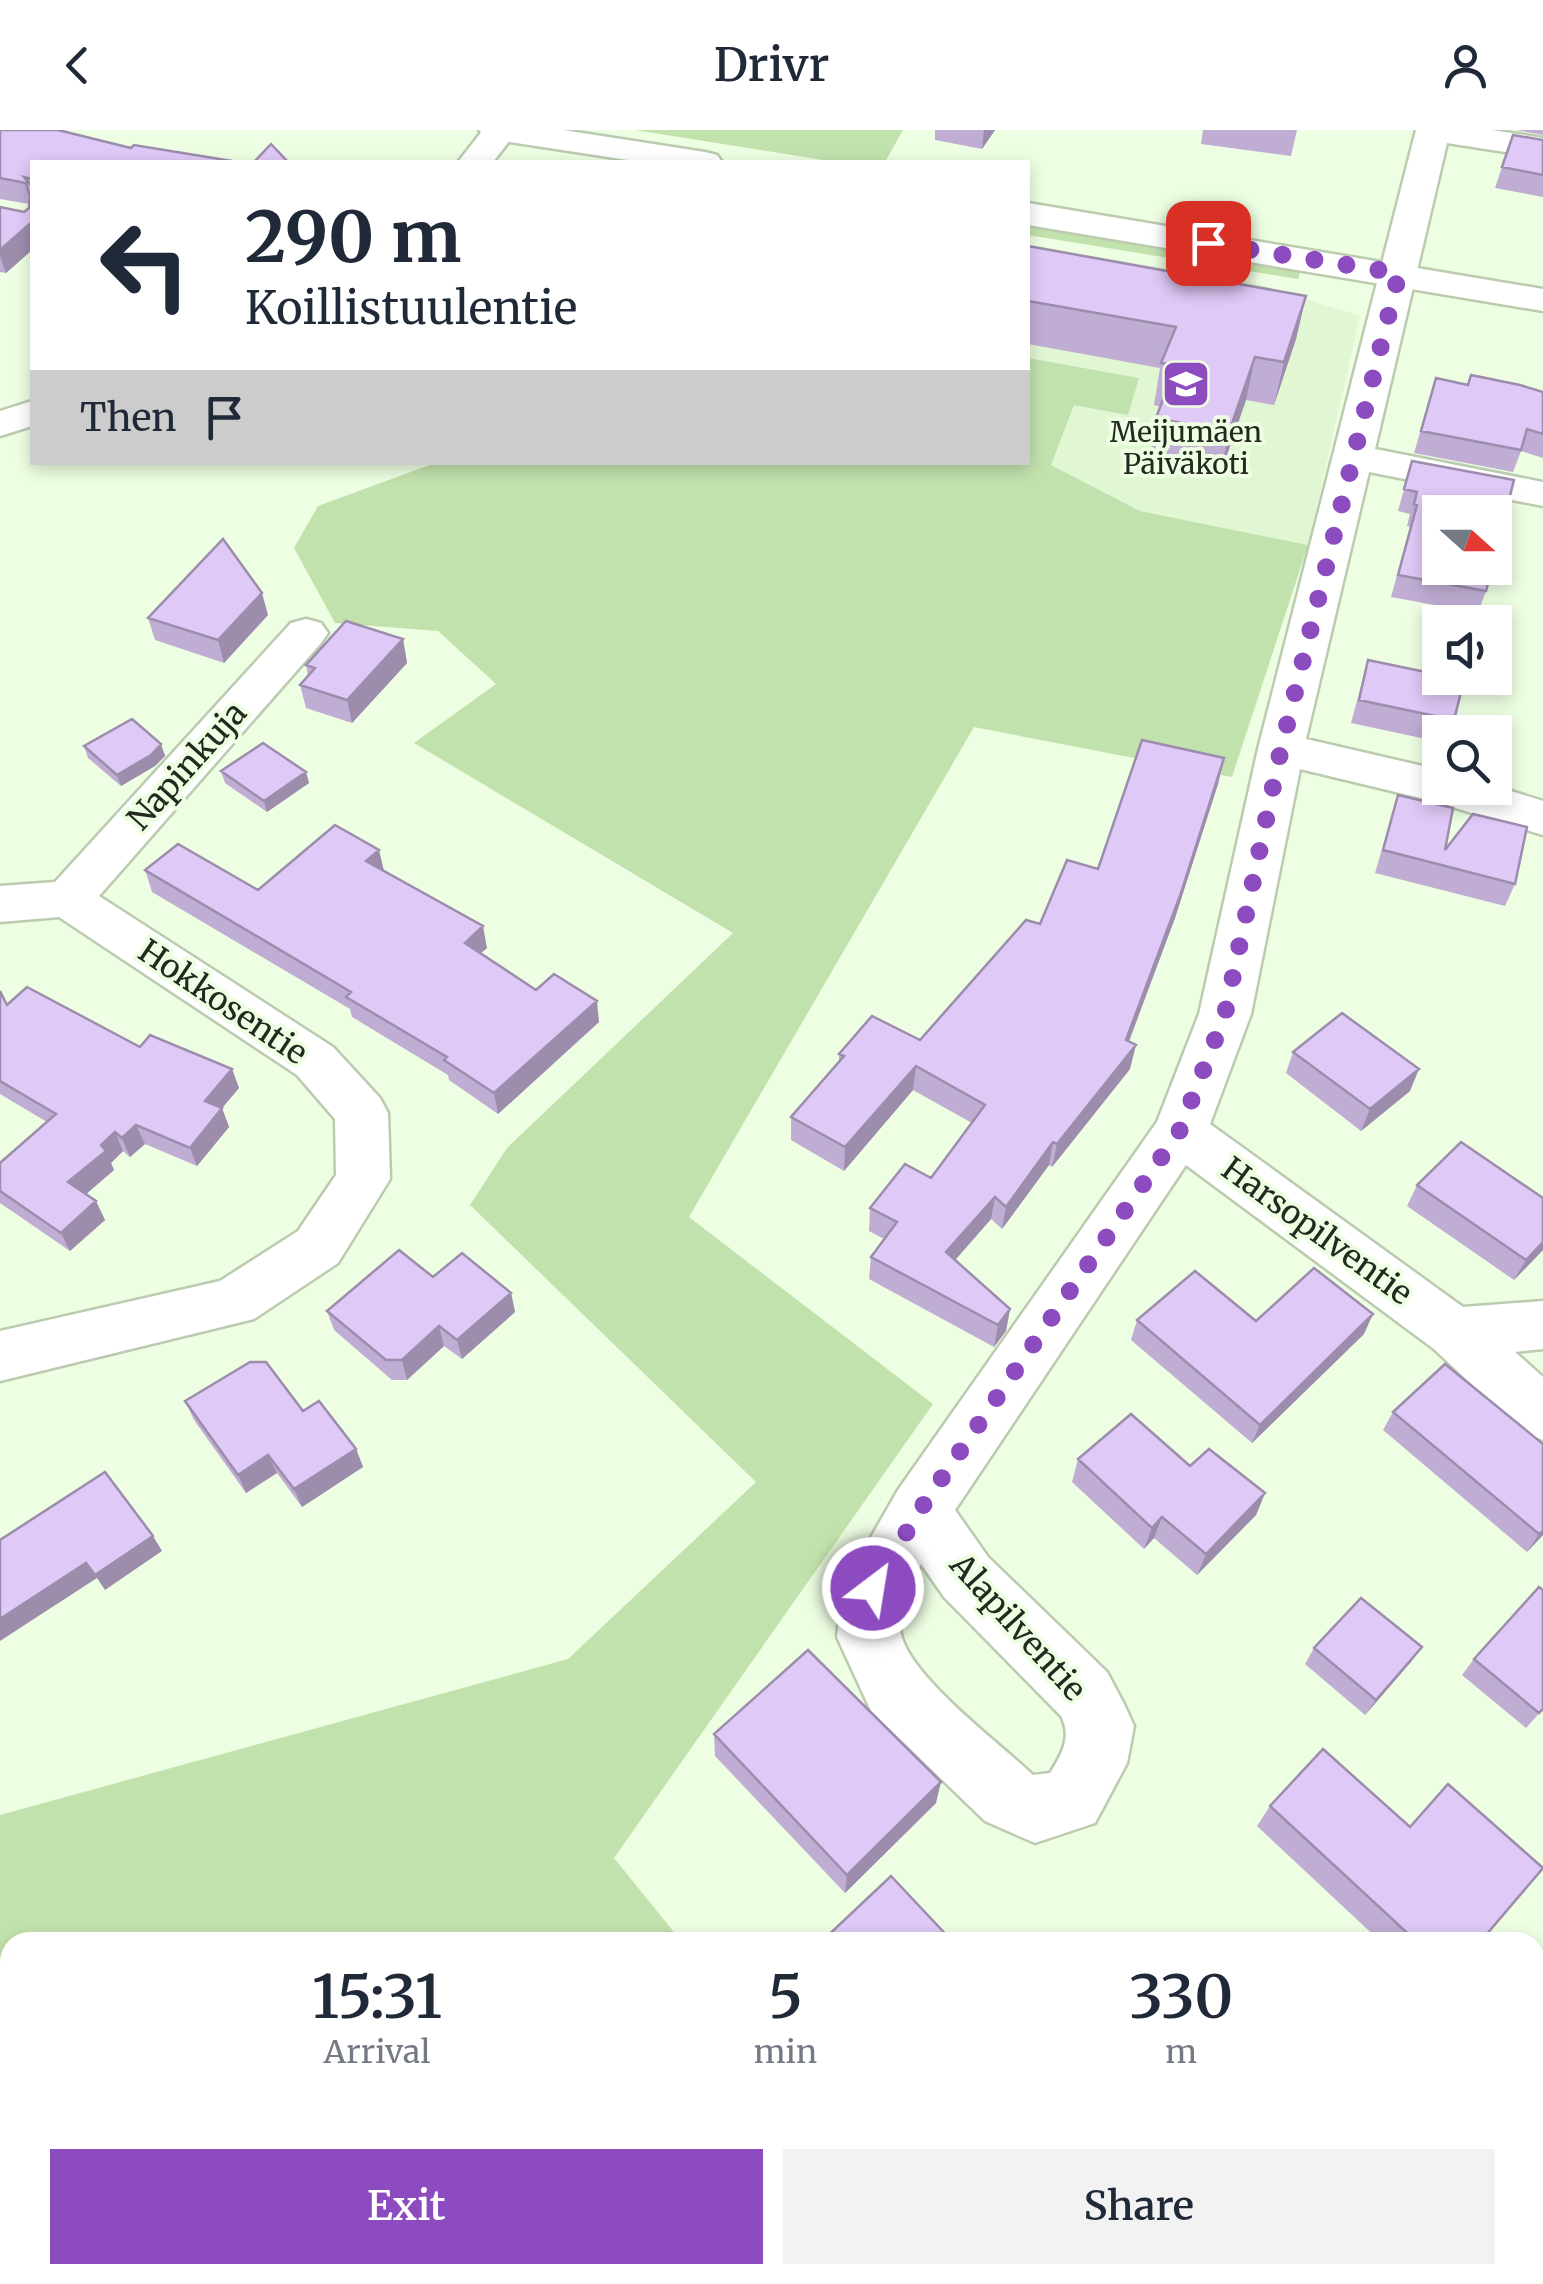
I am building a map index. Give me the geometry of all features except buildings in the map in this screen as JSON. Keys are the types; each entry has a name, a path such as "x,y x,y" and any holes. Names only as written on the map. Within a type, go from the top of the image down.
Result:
{"street":[{"path":"476,160 498,130 692,160"},
{"path":"1433,130 1543,148"},
{"name":"Alapilventie","path":"920,1510 966,1577 1084,1694 1101,1726 1094,1764 1071,1800 1035,1810 1009,1798 894,1690 869,1637 873,1588 920,1510 1180,1130 1225,1014 1281,749 1433,130"},
{"path":"1030,214 1543,300"},
{"path":"0,424 30,414"},
{"path":"1352,457 1543,494"},
{"name":"Napinkuja","path":"68,898 306,633"},
{"path":"1281,749 1422,782"},
{"path":"1501,805 1543,818"},
{"path":"0,904 68,898"},
{"name":"Hokkosentie","path":"0,1356 234,1302 318,1247 363,1179 361,1112 315,1061 68,898"},
{"name":"Harsopilventie","path":"1180,1130 1454,1332 1543,1414"},
{"path":"1454,1332 1543,1325"}],"shaded area":[{"path":"635,130 903,130 886,160 823,160"},
{"path":"1030,226 1301,270 1298,279 1030,235"},
{"name":"Meijumäen Päiväkoti","path":"1030,245 1255,283 1360,316 1308,545 1140,511 1030,454"},
{"path":"1030,358 1139,378 1128,415 1074,405 1051,465 1140,511 1308,545 1232,777 974,727 689,1217 933,1404 614,1858 674,1932 0,1932 0,1815 568,1659 756,1482 470,1205 507,1148 733,933 414,743 496,684 438,631 335,623 294,548 318,506 430,465 1030,465"}],"place":[{"name":"Meijumäen Päiväkoti","path":"1186,384"}],"route":[{"path":"873,1588 920,1510 1180,1130 1225,1014 1281,749 1399,273 1208,243"}]}
